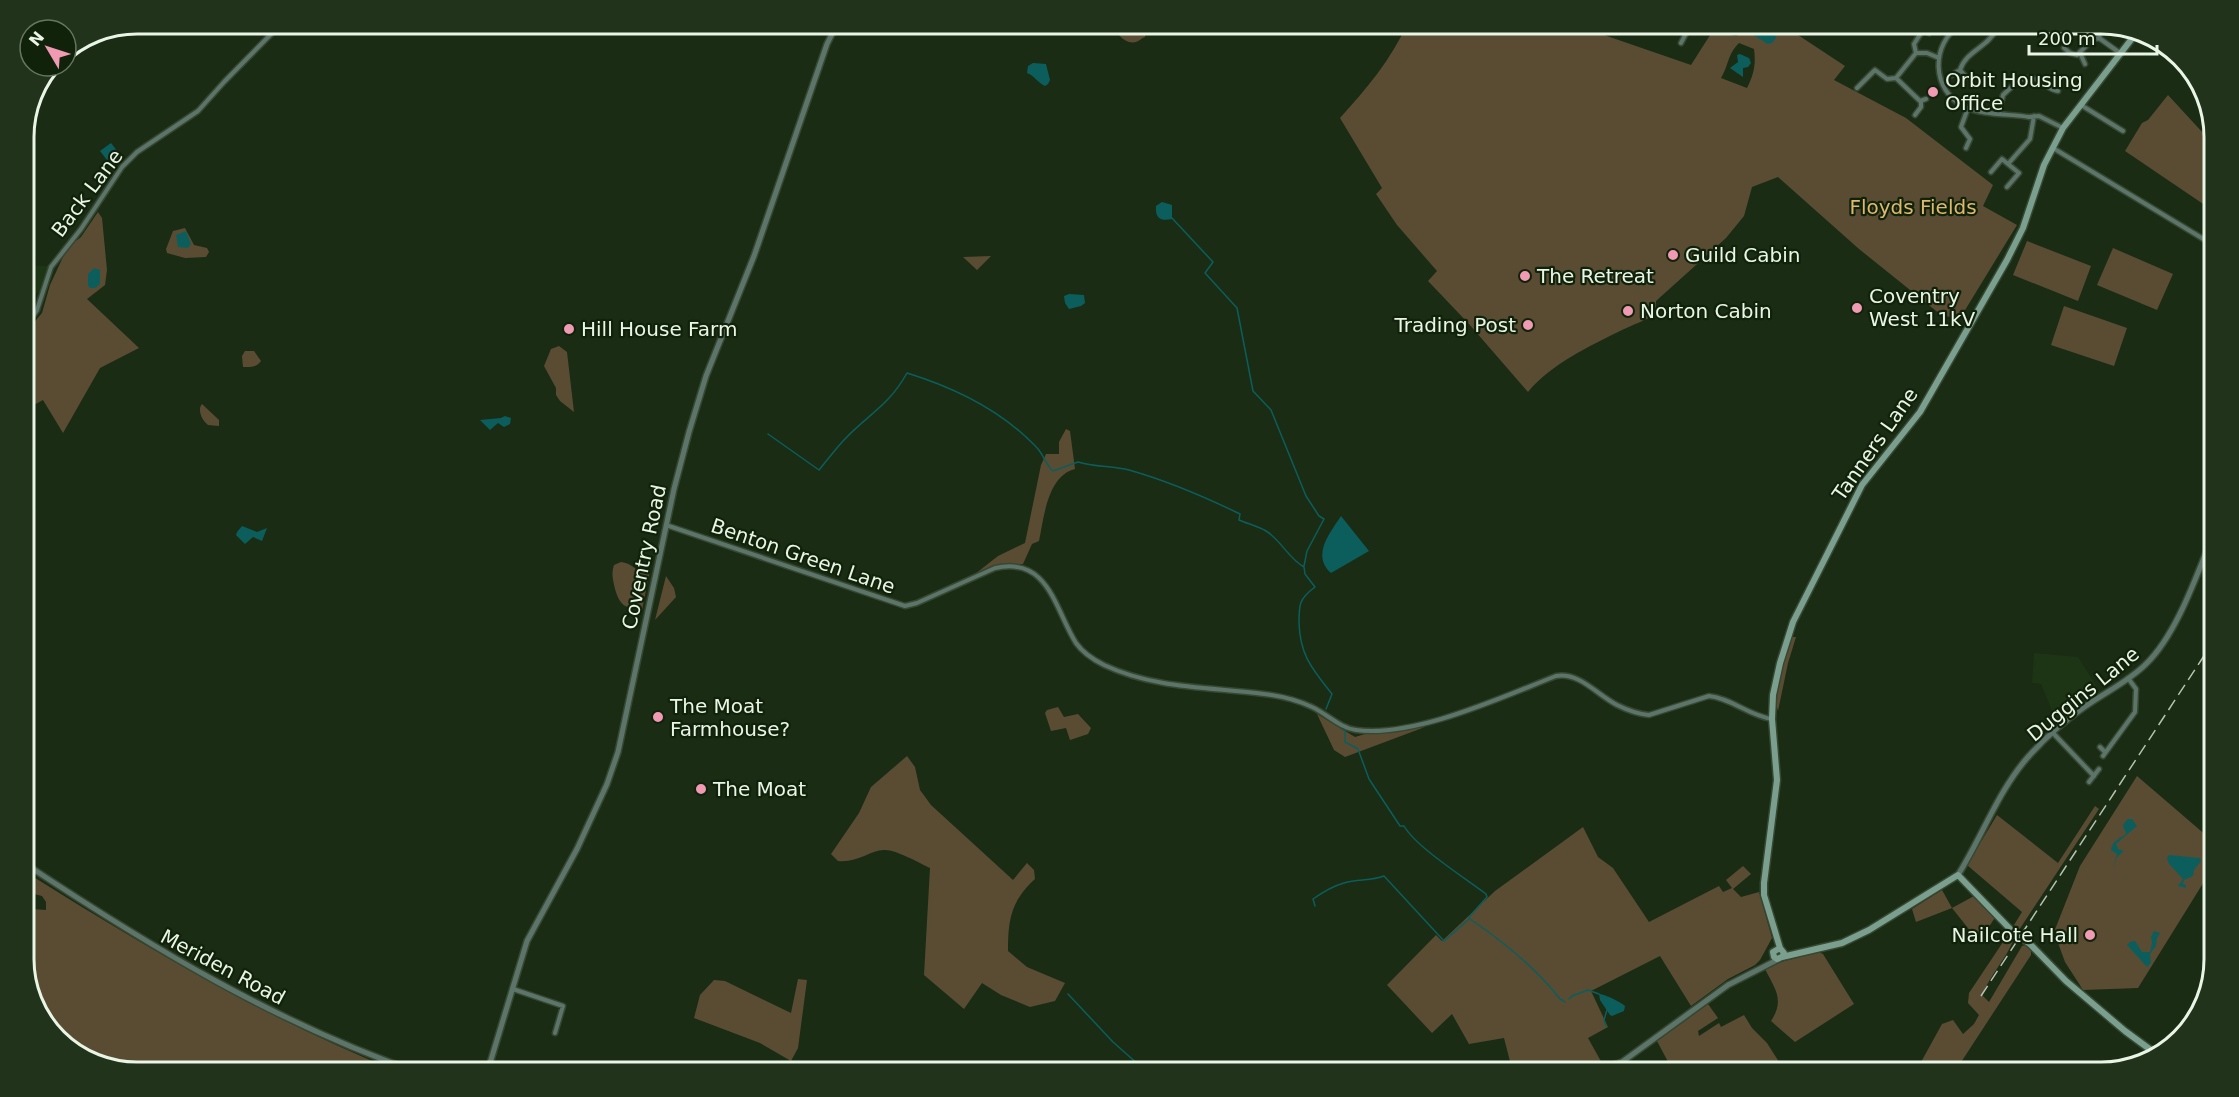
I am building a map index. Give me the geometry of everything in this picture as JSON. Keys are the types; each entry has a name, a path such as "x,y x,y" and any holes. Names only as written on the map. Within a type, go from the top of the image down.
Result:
{"main road":[{"name":"Tanners Lane","path":"1780,948 1764,895 1777,780 1772,719 1773,694 1780,663 1801,602 1862,485 1920,412 2007,260 2022,228 2038,180 2063,128 2131,39"},
{"path":"1781,958 1783,951 1780,948 1774,950 1774,957 1781,958 1842,943 1869,930 1958,875 2013,932 2030,944 2066,981 2151,1050"}],"street":[{"name":"Back Lane","path":"35,313 51,267 81,229 122,167 137,152 198,111 271,34"},
{"name":"Coventry Road","path":"490,1062 527,941 577,849 607,784 614,762 674,489 706,376 754,256 832,34"},
{"path":"1681,43 1686,34"},
{"path":"1916,53 1914,44 1920,34"},
{"path":"1948,34 1939,58 1939,75 1947,93 1968,108 2043,117 2063,128"},
{"path":"1952,75 1960,70 1962,64 1974,51 1988,42 1993,34"},
{"path":"2099,38 2100,34"},
{"path":"2064,48 2073,54 2080,53 2092,40 2099,38 2120,52"},
{"path":"1916,53 1927,53 1939,58"},
{"path":"1896,78 1916,53"},
{"path":"2080,53 2085,64"},
{"path":"1857,88 1875,70 1885,78 1896,78 1920,101 1921,107 1914,115"},
{"path":"1960,70 1966,77"},
{"path":"2000,113 2003,95 2020,79 2039,79 2055,92"},
{"path":"1920,101 1923,102 1926,99"},
{"path":"2081,105 2123,131"},
{"path":"1968,108 1961,127 1963,133 1969,137"},
{"path":"2008,164 2030,139 2034,116"},
{"path":"1969,137 1975,134"},
{"path":"1966,148 1969,145 1969,137"},
{"path":"2053,148 2204,239"},
{"path":"1991,172 2002,159 2019,173 2007,187"},
{"name":"Benton Green Lane","path":"666,525 905,606 924,600 995,568 1016,567 1035,575 1047,587 1058,604 1076,642 1085,653 1105,665 1126,674 1171,685 1280,696 1311,706 1345,727 1355,730 1394,729 1421,725 1564,675 1578,679 1617,705 1641,714 1649,715 1709,696 1718,697 1762,717 1772,719"},
{"name":"Duggins Lane","path":"1958,875 2002,797 2025,762 2053,733 2084,707 2145,665 2165,639 2192,588 2204,558"},
{"path":"2100,747 2104,754 2134,712 2136,688 2128,678"},
{"path":"2053,733 2094,776"},
{"path":"2089,782 2099,769"},
{"name":"Meriden Road","path":"35,870 80,901 209,979 327,1038 387,1062"},
{"path":"1761,968 1773,953"},
{"path":"1622,1062 1728,985 1781,958"},
{"path":"513,989 563,1006 555,1033"}],"shaded area":[{"path":"35,265 48,266 39,292 35,294"},
{"path":"2034,653 2078,657 2101,693 2062,721 2054,716 2041,684 2032,683"}],"green space":[{"path":"1118,34 1146,34 1145,37 1136,42 1124,40"},
{"name":"Floyds Fields","path":"1402,34 1601,34 1691,65 1711,34 1737,36 1738,34 1797,34 1845,66 1834,80 1906,118 1993,185 1983,206 2017,225 1959,320 1940,314 1859,249 1778,177 1752,187 1744,216 1726,238 1656,301 1656,313 1559,364 1528,392 1428,281 1437,271 1397,225 1376,194 1382,188 1340,118 1377,74","holes":["1739,43 1754,49 1755,59 1747,88 1721,78 1732,52"]},
{"path":"2168,95 2204,134 2204,205 2125,151 2142,123 2148,120"},
{"path":"98,212 102,218 107,270 105,285 87,299 139,348 100,368 63,433 43,400 35,404 35,321 42,313 50,285 63,257 73,243 81,237"},
{"path":"185,228 194,245 207,248 209,252 206,257 185,258 167,253 166,249 173,231"},
{"path":"2027,241 2091,266 2078,301 2013,275"},
{"path":"2113,248 2173,274 2157,310 2097,285"},
{"path":"991,256 977,270 963,257"},
{"path":"2064,306 2127,328 2114,366 2051,345"},
{"path":"559,346 567,352 574,412 556,395 556,388 544,366 551,349"},
{"path":"245,351 254,351 261,361 255,366 243,367 242,356"},
{"path":"202,404 219,420 219,426 208,425 204,420 200,412"},
{"path":"1066,429 1070,431 1075,469 1058,480 1048,499 1039,541 1032,544 1023,564 1002,564 975,574 998,556 1025,543 1041,465 1046,454 1059,454 1059,442"},
{"path":"621,562 641,571 650,570 642,610 624,605 617,595 613,572 614,565"},
{"path":"666,576 674,588 676,597 655,620"},
{"path":"1792,637 1796,637 1778,711 1776,693"},
{"path":"1058,707 1064,717 1078,714 1091,728 1088,734 1070,740 1066,728 1051,731 1045,713 1047,710"},
{"path":"1317,714 1355,737 1425,727 1345,757 1334,750"},
{"path":"907,756 915,767 920,790 931,805 1013,880 1027,863 1034,870 1035,879 1021,895 1012,911 1008,951 1027,967 1065,983 1055,1001 1030,1007 1001,995 982,983 964,1009 924,975 930,868 902,854 890,851 880,850 845,861 838,861 831,854 859,813 871,787"},
{"name":"Nailcote Hall","path":"2137,776 2204,834 2204,882 2138,988 2083,990 2065,962 2054,932 2080,866"},
{"path":"2095,806 2099,809 2019,930 2014,925 2022,912 1967,865 1997,815 2058,863"},
{"path":"1583,827 1598,857 1613,868 1649,922 1719,886 1723,892 1732,888 1726,880 1743,866 1751,874 1733,889 1741,897 1759,892 1772,938 1755,965 1728,979 1691,1006 1660,956 1591,991 1608,1027 1588,1038 1601,1062 1510,1062 1504,1038 1469,1044 1452,1014 1432,1033 1387,985 1436,935 1442,941 1495,891"},
{"path":"35,878 208,980 375,1062 137,1062 117,1061 92,1052 80,1045 60,1027 52,1017 40,993 35,966 35,909 46,910 46,902 42,896 35,894"},
{"path":"1942,890 1952,908 1916,922 1912,909"},
{"path":"1974,896 1996,916 1979,942 1952,908"},
{"path":"2009,933 2014,939 1982,995 1989,1002 2022,946 2026,945 2031,949 2031,955 1961,1062 1921,1062 1942,1024 1953,1020 1963,1034 1974,1024 1979,1015 1968,1003 1969,993"},
{"path":"1818,952 1823,954 1854,1004 1795,1042 1771,1021 1778,1001 1765,969"},
{"path":"798,979 807,980 798,1048 791,1061 760,1043 694,1018 700,995 714,980 725,981 791,1013"},
{"path":"1708,1004 1718,1018 1698,1031 1699,1036 1719,1023 1721,1027 1744,1015 1779,1062 1668,1062 1657,1041"}],"water":[{"path":"1752,34 1775,34 1776,38 1768,44"},
{"path":"1737,55 1749,58 1751,63 1748,67 1743,68 1743,77 1730,68 1738,62"},
{"path":"1033,63 1046,64 1050,80 1045,86 1027,73 1028,66"},
{"path":"111,143 118,152 107,160 100,151"},
{"path":"1162,202 1172,205 1172,219 1165,220 1158,216 1156,206"},
{"path":"186,231 191,244 188,248 178,247 176,235"},
{"path":"94,268 100,270 100,284 95,288 90,288 88,274"},
{"path":"1084,295 1085,303 1069,309 1064,296"},
{"path":"505,416 511,418 510,424 504,427 498,423 490,430 480,420 501,418"},
{"path":"1341,516 1369,551 1331,573 1325,566 1322,552 1324,544"},
{"path":"242,526 257,532 267,528 262,541 253,537 245,544 236,535"},
{"path":"2128,819 2132,819 2137,826 2116,844 2118,849 2124,851 2117,857 2113,868 2117,854 2111,850 2113,844 2126,834 2123,826"},
{"path":"2169,855 2200,858 2201,861 2194,870 2193,876 2184,880 2183,884 2186,888 2178,886 2183,879 2169,864 2167,858"},
{"path":"2154,931 2160,933 2156,946 2150,954 2151,963 2147,967 2127,945 2135,941 2142,952 2150,952 2151,937"},
{"path":"1599,994 1623,1004 1624,1011 1610,1015 1600,1000"}],"waterway":[{"path":"1171,217 1213,262 1205,273 1237,308 1253,391 1271,410 1306,496 1319,516 1324,519 1307,551 1304,566"},
{"path":"768,434 819,470 843,441 885,402 907,373 939,384 999,415 1035,445 1053,471 1078,462 1129,470 1185,489 1240,514 1239,520 1263,529 1276,539 1293,559 1304,567 1305,574 1315,587 1301,602 1300,635 1309,662 1332,694 1326,709"},
{"path":"1322,715 1345,731 1345,742 1358,749 1369,779 1400,826 1404,826 1430,853 1486,894 1487,897 1469,917 1470,919 1518,956 1565,1002"},
{"path":"1315,906 1313,899 1336,886 1384,876 1444,941 1469,919"},
{"path":"1569,999 1588,990 1599,994"},
{"path":"1068,994 1113,1042 1136,1062"},
{"path":"1606,1026 1604,1020 1607,1010"}],"railway":[{"path":"1981,996 2204,656"}],"place":[{"name":"Orbit Housing Office","path":"1933,92"},
{"name":"Guild Cabin","path":"1673,255"},
{"name":"The Retreat","path":"1525,276"},
{"name":"Coventry West 11kV","path":"1857,308"},
{"name":"Norton Cabin","path":"1628,311"},
{"name":"Trading Post","path":"1528,325"},
{"name":"Hill House Farm","path":"569,329"},
{"name":"The Moat Farmhouse?","path":"658,717"},
{"name":"The Moat","path":"701,789"},
{"name":"Nailcote Hall","path":"2090,935"}]}
